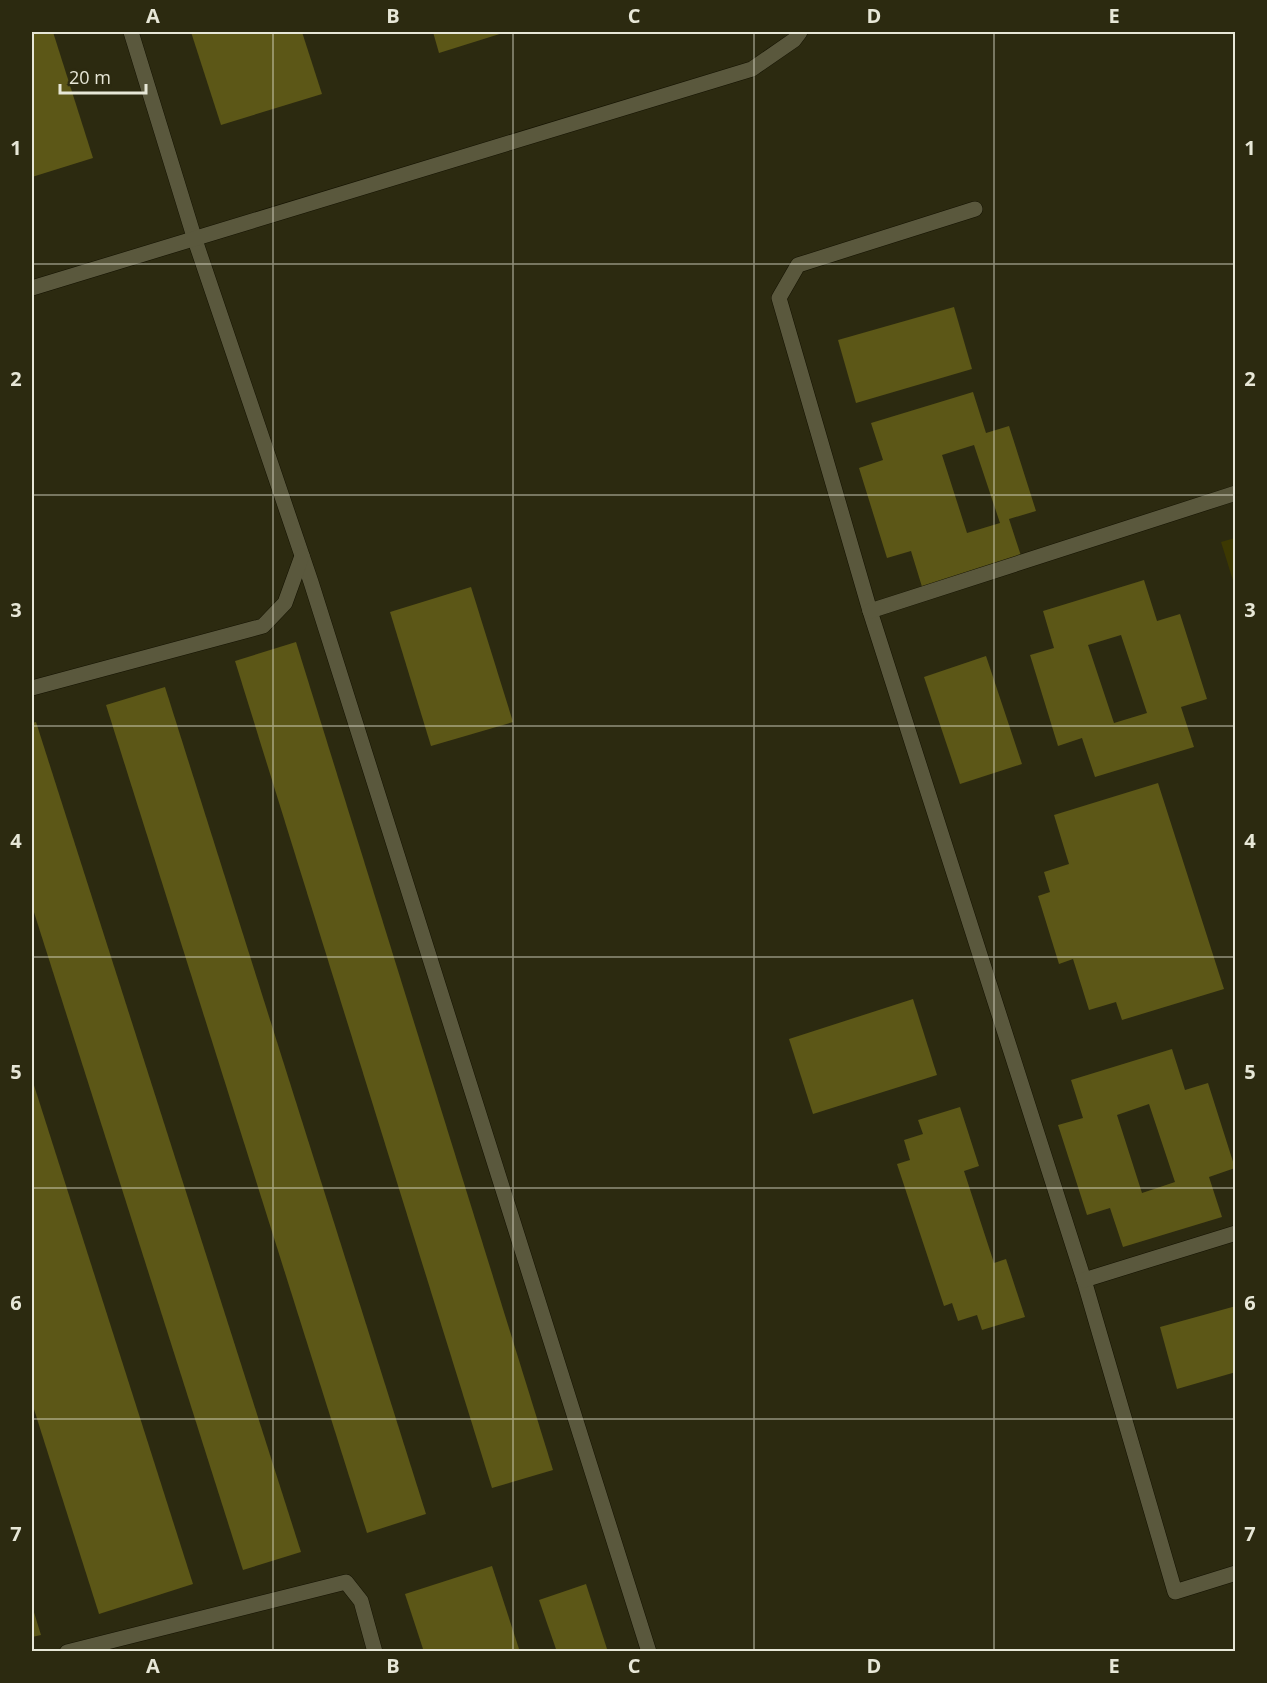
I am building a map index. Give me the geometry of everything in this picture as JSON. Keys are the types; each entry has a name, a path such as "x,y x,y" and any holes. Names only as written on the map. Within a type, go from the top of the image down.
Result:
{"lane":[{"path":"130,32 195,240 302,556 649,1652"},
{"path":"32,288 752,69 794,40 800,32"},
{"path":"975,209 798,265 779,298 870,611 1084,1280 1175,1592 1236,1572"},
{"path":"870,611 1236,493"},
{"path":"32,688 263,626 285,603 302,556"},
{"path":"1084,1280 1236,1233"},
{"path":"67,1652 346,1582 361,1601 375,1652"}],"shaded area":[{"path":"1236,538 1235,587 1221,542"}],"building":[{"path":"32,32 53,32 93,158 32,177"},
{"path":"191,32 302,32 322,94 221,125"},
{"path":"433,32 506,32 439,53"},
{"path":"954,307 972,369 856,403 838,340"},
{"path":"973,392 986,433 1009,426 1036,511 1009,519 1022,559 923,590 911,551 887,558 859,468 883,460 871,423","holes":["974,445 1000,523 967,533 942,455"]},
{"path":"1144,580 1157,621 1180,614 1207,699 1181,707 1194,747 1095,777 1082,738 1058,746 1030,655 1054,648 1043,611","holes":["1121,635 1147,713 1114,723 1088,645"]},
{"path":"471,587 513,722 431,746 390,612"},
{"path":"296,642 553,1470 492,1488 235,661"},
{"path":"986,656 1022,764 960,784 924,677"},
{"path":"165,687 426,1514 367,1533 106,705"},
{"path":"36,722 301,1552 243,1570 32,906 32,723"},
{"path":"1158,783 1224,989 1122,1020 1116,1002 1089,1010 1073,959 1059,964 1038,896 1050,892 1044,872 1069,864 1054,815"},
{"path":"913,999 937,1075 813,1114 789,1039"},
{"path":"1172,1049 1185,1090 1208,1083 1235,1168 1209,1177 1222,1217 1123,1247 1110,1208 1087,1215 1058,1125 1083,1118 1071,1080","holes":["1149,1104 1175,1182 1142,1193 1117,1115"]},
{"path":"32,1079 193,1584 99,1614 32,1403"},
{"path":"960,1107 979,1166 964,1171 994,1263 1006,1259 1025,1317 982,1330 977,1315 958,1321 952,1303 944,1306 897,1164 910,1160 904,1140 923,1134 918,1120"},
{"path":"1236,1306 1236,1372 1177,1389 1160,1327"},
{"path":"492,1566 520,1652 424,1652 405,1594"},
{"path":"586,1584 608,1652 557,1652 539,1600"},
{"path":"32,1606 41,1635 32,1637"}]}
